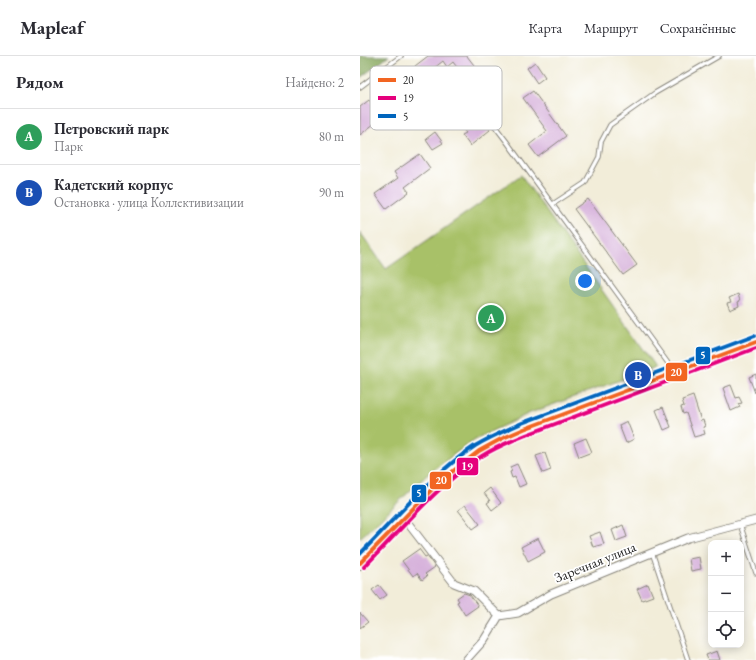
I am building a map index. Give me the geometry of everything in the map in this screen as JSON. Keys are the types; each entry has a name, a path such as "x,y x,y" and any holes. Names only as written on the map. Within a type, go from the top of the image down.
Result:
{"main road":[{"path":"360,563 439,482 479,451 524,429 756,342"}],"street":[{"path":"404,518 454,583 474,591 499,616 484,640 466,660"},
{"name":"Заречная улица","path":"499,616 518,613 551,594 688,538 756,520"}],"lane":[{"path":"388,66 401,56"},
{"path":"553,204 585,183 599,157 601,142 610,125 655,93 719,56"},
{"path":"360,87 370,79"},
{"path":"498,130 675,372"},
{"path":"740,524 756,573"},
{"path":"652,552 688,660"}],"green space":[{"path":"360,56 389,56 376,66 370,66 370,70 360,78"},
{"path":"521,175 656,367 530,413 475,439 428,474 360,538 360,232 386,269"}],"building":[{"path":"428,56 467,56 475,66 456,66 453,62 446,66 443,61 437,66 415,66"},
{"path":"535,62 545,77 537,83 527,68"},
{"path":"533,91 566,136 538,157 529,145 547,131 523,98"},
{"path":"369,100 370,101 370,127 360,135 360,107"},
{"path":"464,130 490,130 470,146 462,135 466,133"},
{"path":"435,132 443,143 433,149 426,139"},
{"path":"420,154 430,168 405,187 409,192 386,209 375,194 398,178 394,172"},
{"path":"588,199 637,265 623,275 574,209"},
{"path":"738,294 740,301 738,302 739,306 730,310 727,303 731,302 729,298"},
{"path":"756,374 756,393 755,393 749,377"},
{"path":"731,385 736,398 739,397 742,403 738,404 740,407 731,411 723,388"},
{"path":"693,396 701,421 703,420 705,426 703,427 705,434 694,437 686,413 683,414 681,407 684,406 682,400"},
{"path":"663,407 671,427 664,430 656,410"},
{"path":"627,421 634,439 626,443 619,425"},
{"path":"586,438 592,452 579,457 574,443"},
{"path":"545,453 551,470 543,473 536,456"},
{"path":"517,464 526,484 519,487 515,477 512,478 510,472 512,471 510,467"},
{"path":"490,488 501,503 492,510 487,503 490,501 484,493"},
{"path":"465,505 480,524 473,529 458,510"},
{"path":"623,525 627,537 616,541 612,530"},
{"path":"600,532 604,544 593,547 589,536"},
{"path":"538,538 545,552 528,561 521,547"},
{"path":"419,549 425,557 427,556 435,567 425,574 427,576 422,580 417,573 413,576 402,561"},
{"path":"699,557 701,569 691,571 689,559"},
{"path":"648,584 653,596 642,600 637,589"},
{"path":"379,585 387,595 380,600 372,590"},
{"path":"464,593 470,595 478,606 465,615 457,602 459,601 457,598"},
{"path":"360,613 368,622 360,628"},
{"path":"717,651 720,660 708,660 706,655"}],"transit line":[{"name":"5","path":"360,554 429,483 459,457 475,446 522,423 754,336"},
{"name":"20","path":"360,563 439,482 479,451 524,429 756,342"},
{"name":"19","path":"364,567 420,508 450,480 487,453 526,435 756,348"}],"place":[{"name":"Петровский парк","path":"491,318"},
{"name":"Кадетский корпус","path":"638,375"}]}
